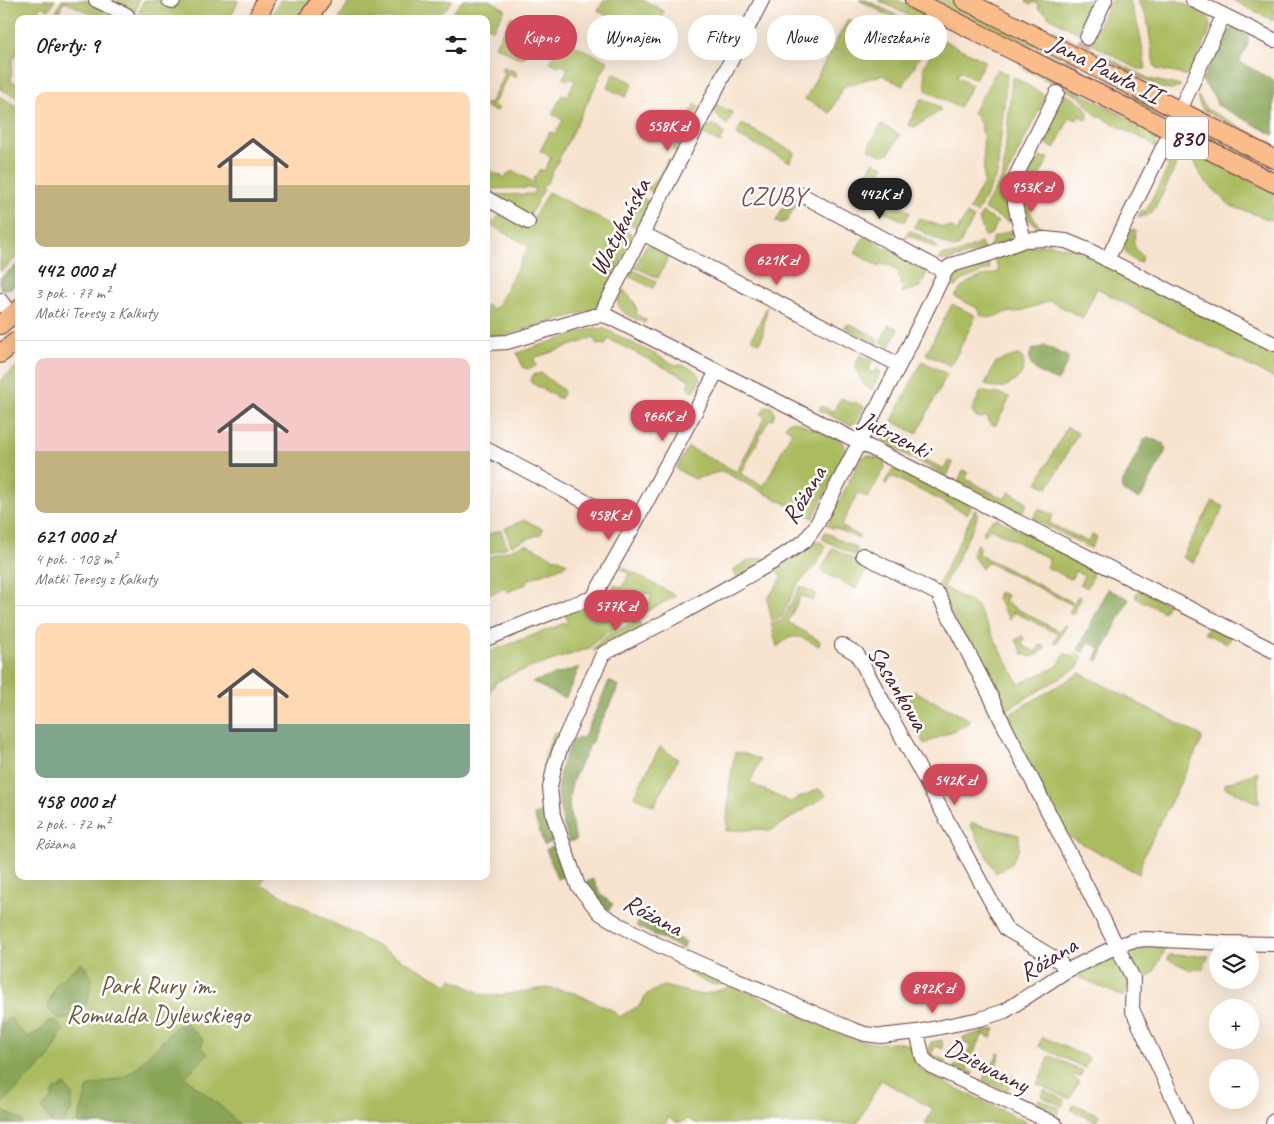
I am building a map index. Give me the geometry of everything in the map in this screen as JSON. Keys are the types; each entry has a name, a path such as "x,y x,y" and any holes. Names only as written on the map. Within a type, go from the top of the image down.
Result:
{"main road":[{"path":"258,15 266,0"},
{"path":"311,15 321,0"},
{"name":"Jana Pawła II","path":"914,0 1274,183"},
{"name":"Jana Pawła II","path":"964,0 1274,159"},
{"path":"0,354 15,342"}],"street":[{"path":"96,0 126,15"},
{"name":"Watykańska","path":"602,315 762,0"},
{"path":"1087,38 1106,0"},
{"path":"1192,0 1274,40"},
{"path":"1180,110 1223,16"},
{"path":"1024,240 1013,188 1016,176 1057,93"},
{"path":"1106,260 1172,131"},
{"path":"800,194 946,272 949,267 955,264 1024,240 1046,239 1066,241 1274,344"},
{"path":"490,200 528,222"},
{"path":"642,233 898,365"},
{"name":"Różana","path":"946,272 818,524 806,541 743,580 603,654 562,744 554,767 550,788 553,815 578,886 600,913 658,945 851,1029 865,1034 881,1036 917,1032 980,1019 1005,1011 1066,971 1117,946 1145,939 1274,944"},
{"path":"0,300 12,319"},
{"path":"490,343 507,342 585,318 602,315"},
{"name":"Jutrzenki","path":"602,315 1274,651"},
{"path":"490,637 593,598 717,371"},
{"path":"490,451 633,527"},
{"path":"863,555 938,594 1132,978 1132,1009 1186,1124"},
{"name":"Sasankowa","path":"842,644 857,654 1006,929 1059,961 1066,971"},
{"name":"Dziewanny","path":"917,1032 923,1058 931,1066 1055,1124"},
{"path":"1177,1092 1178,1108"}],"green space":[{"path":"0,0 55,0 49,10 41,6 36,15 15,15 15,57 12,62 11,81 15,83 15,96 0,89"},
{"path":"62,0 85,0 113,14 93,15 64,1 57,15 54,15"},
{"path":"102,0 139,0 134,15"},
{"path":"144,0 239,0 232,15 138,15"},
{"path":"280,0 312,0 303,15 272,15"},
{"path":"350,0 453,0 440,15 341,15"},
{"path":"463,0 489,0 505,9 492,30 490,29 490,15 450,15"},
{"path":"604,0 643,0 664,11 662,15 606,15 598,11"},
{"path":"859,0 866,0 896,15 888,15"},
{"path":"878,0 898,0 927,15 907,15"},
{"path":"930,0 950,0 1274,170 1274,176"},
{"path":"1027,0 1095,0 1078,33 1047,16 1048,14 1038,9 1039,5 1033,2 1031,5 1026,2"},
{"path":"1111,0 1129,0 1139,29 1146,69 1138,69 1090,43"},
{"path":"1137,0 1177,0 1207,16 1210,21 1210,30 1189,76 1156,69 1147,18"},
{"path":"1232,0 1274,0 1274,21"},
{"path":"845,25 845,60 918,60 903,86 882,75 844,86 830,113 805,99 826,60 835,60 835,43"},
{"path":"505,27 505,51 495,46"},
{"path":"1235,28 1246,32 1248,36 1247,47 1239,62 1274,80 1274,135 1217,105 1215,98 1202,81 1223,34"},
{"path":"1053,29 1149,79 1181,86 1171,90 1161,88 1052,31"},
{"path":"947,42 985,61 975,79 960,71 957,76 972,85 959,108 926,90 924,66 927,60 947,60"},
{"path":"577,47 587,51 587,60 608,61 547,183 541,187 544,189 529,217 490,197 490,195 533,194 535,188 490,189 490,171 505,178 507,174 514,171 535,183 534,179 540,169 544,171 551,157 540,151 550,132 555,134 563,120 552,114 562,95 567,97 575,81 570,78 568,80 563,78 568,68 559,64 558,66 550,62 551,60 577,60"},
{"path":"504,67 516,72 516,77 509,73 493,105 499,109 495,111 490,109 490,104 505,72 500,69"},
{"path":"1020,67 1047,75 1155,132 1157,138 1156,148 1147,141 1096,115 1080,97"},
{"path":"997,69 1007,74 997,175 977,213 969,210 984,182 983,134 980,122 973,113"},
{"path":"614,73 633,83 626,97 607,88"},
{"path":"1014,77 1046,96 1005,179 1003,191 1010,223 984,209 1003,175 1012,79"},
{"path":"1064,94 1085,107 1088,115 1087,120 1079,116 1077,120 1070,117 1054,149 1046,143 1044,136"},
{"path":"1197,95 1206,109 1274,144 1274,148 1203,110"},
{"path":"0,96 15,105 15,259 0,272"},
{"path":"924,99 939,107 940,111 915,127 908,125 920,100"},
{"path":"695,104 699,107 679,153 672,150"},
{"path":"715,104 733,113 727,125 716,114"},
{"path":"742,124 795,152 790,162 736,135"},
{"path":"881,124 900,135 889,153 881,155 868,148"},
{"path":"712,125 719,127 724,134 720,143 700,133 703,128"},
{"path":"1174,149 1177,161 1166,187 1152,212 1138,217 1141,210 1145,212 1169,166 1162,162 1167,151"},
{"path":"1193,151 1274,192 1274,221 1231,206 1200,176"},
{"path":"1041,157 1049,158 1035,184 1030,203 1034,219 1042,227 1031,222 1026,211 1023,212 1020,200 1021,191 1035,162"},
{"path":"668,159 673,162 655,194 647,189 660,174"},
{"path":"873,162 884,166 875,180 886,198 910,212 905,222 876,207 880,198 861,184"},
{"path":"548,192 635,236 597,306 593,310 499,337 490,336 490,307 495,309 529,246 490,225 501,214 528,228"},
{"path":"641,197 652,203 639,227 636,227 629,223 628,220"},
{"path":"787,199 796,204 787,221 781,223 776,221"},
{"path":"982,213 998,222 991,234 985,237 979,219"},
{"path":"967,214 974,218 958,247 953,248 914,227 919,218 942,227 952,227 957,232"},
{"path":"1014,229 1009,239 991,247 990,245 994,237"},
{"path":"1132,229 1136,231 1134,245 1143,256 1140,263 1130,257 1124,245"},
{"path":"909,230 934,243 937,249 909,235 904,242 903,240"},
{"path":"865,236 928,270 920,287 901,293 904,287 899,284 902,278 898,276 900,272 888,264 887,266 881,263 879,267 855,253"},
{"path":"981,243 984,250 948,261 939,260 942,255 956,254"},
{"path":"1047,244 1074,249 1274,350 1274,378 1097,288 1083,318 1050,301 1015,313 1008,312 989,318 979,314 977,308 955,297 968,282 999,272 994,258"},
{"path":"649,245 670,254 658,278 635,267 645,247"},
{"path":"987,260 990,269 963,280 955,287 946,283 955,271"},
{"path":"15,267 15,286 0,290 0,278"},
{"path":"633,270 656,281 653,288 630,277"},
{"path":"624,290 634,302 636,314 646,320 645,323 628,315 621,309 617,301"},
{"path":"952,304 976,316 951,366 926,354"},
{"path":"767,307 762,338 759,343 752,338"},
{"path":"850,324 876,337 877,344 845,327"},
{"path":"889,325 898,329 890,346 881,341"},
{"path":"593,328 605,329 676,365 691,368 697,373 700,380 695,390 692,392 687,386 690,380 608,339 605,345 597,345 594,338 534,358 536,366 526,369 523,367 517,353"},
{"path":"1044,346 1068,357 1068,361 1057,381 1036,370 1030,362 1032,350"},
{"path":"860,355 873,361 868,370 874,373 877,369 881,371 872,390 864,385 855,367"},
{"path":"1017,355 1022,358 1024,363 1024,368 1019,377 1011,384 1002,387 997,388 985,384 996,362"},
{"path":"922,361 947,374 917,434 892,421"},
{"name":"Park Rury im. Romualda Dylewskiego","path":"15,368 15,880 263,880 261,884 449,985 452,979 482,994 495,996 546,988 575,993 612,1010 619,1017 639,1006 647,994 663,986 701,995 727,988 731,984 851,1039 910,1045 916,1063 923,1072 1030,1124 925,1124 933,1109 881,1080 857,1124 698,1124 688,1119 678,1122 668,1118 665,1124 0,1124 0,381"},
{"path":"541,373 564,391 560,399 530,382 533,375"},
{"path":"981,391 1009,397 996,425 988,422 987,417 981,419 973,413 972,410"},
{"path":"841,398 864,407 857,422 850,425 819,410 821,406 833,411"},
{"path":"766,406 773,409 772,420 769,419 741,474 764,486 792,431 785,427 788,422 795,421 814,430 815,427 840,439 846,450 813,518 722,471 695,479 676,469 688,447 737,472 765,417 761,414"},
{"path":"1067,427 1078,433 1048,488 1037,483"},
{"path":"888,430 912,443 908,451 944,469 948,461 953,463 947,476 885,444 882,440"},
{"path":"1148,437 1164,444 1166,450 1142,496 1137,498 1123,491 1121,486 1144,440"},
{"path":"868,455 876,458 877,456 884,460 885,467 868,498 858,493 841,526 860,536 858,539 827,525 861,458"},
{"path":"900,469 972,506 967,514 894,477 890,478 886,484 884,483 892,470"},
{"path":"963,470 968,473 966,479 1004,499 1009,492 1026,501 1025,508 1022,512 1019,512 958,482"},
{"path":"1213,501 1224,507 1193,563 1182,557"},
{"path":"975,509 976,521 943,587 976,605 1019,684 1058,666 1064,653 1073,657 1076,653 1083,657 1078,667 1005,711 1002,710 937,587"},
{"path":"1039,509 1053,515 1049,523 1088,542 1092,535 1097,537 1091,548 1035,520 1034,516"},
{"path":"997,519 1089,565 1092,576 1087,588 1080,584 1084,576 1075,571 1071,579 1046,567 1050,559 990,528 985,535 982,534 988,524"},
{"path":"525,520 543,529 541,534 511,545 505,528"},
{"path":"501,530 507,547 490,553 490,534"},
{"path":"825,532 858,549 854,555 822,539"},
{"path":"818,541 826,546 815,567 797,585 781,618 772,621 768,598 782,578 777,571 778,568"},
{"path":"526,544 567,563 527,580 528,583 508,592 506,588 490,594 490,557"},
{"path":"977,544 980,546 978,554 1074,603 1078,596 1081,598 1073,614 1069,613 1073,605 987,562 982,569 972,555"},
{"path":"833,548 868,567 856,589 821,571"},
{"path":"764,557 766,559 737,578 733,570 745,562"},
{"path":"623,567 676,596 626,622 649,603 651,598 647,593 619,603 613,588 614,584 622,588 629,574 621,569"},
{"path":"800,586 816,594 813,601 801,595 788,622 820,641 819,646 803,638 791,637 777,647 771,623 782,621"},
{"path":"1108,589 1129,599 1098,661 1095,659 1100,648 1089,643 1084,653 1078,650"},
{"path":"1139,590 1168,604 1164,612 1136,598"},
{"path":"999,592 1007,595 1004,602 1059,631 1064,625 1066,626 1057,643 1054,642 1058,634 1014,612 1010,619 997,599"},
{"path":"613,604 622,624 597,639 590,648 515,673 496,682 490,692 490,651 568,622 565,613 586,606 595,611"},
{"path":"638,620 642,628 593,651 606,637"},
{"path":"1209,625 1231,637 1228,644 1205,633"},
{"path":"1022,636 1024,638 1022,645 1036,652 1040,645 1045,647 1044,649 1039,654 1031,657 1023,654 1016,640"},
{"path":"580,667 566,697 563,698 532,682"},
{"path":"1080,673 1201,736 1202,740 1143,857 1139,874 1064,834 1006,720 1008,715"},
{"path":"609,681 619,686 575,775 570,792 570,808 576,840 569,842 563,824 558,796 561,768 573,739 584,737"},
{"path":"914,691 970,720 968,724 924,744 905,707"},
{"path":"554,732 561,735 546,788 545,756"},
{"path":"660,747 678,759 654,806 634,796"},
{"path":"735,752 760,760 750,783 790,802 818,789 826,796 769,832 765,829 726,831 730,781"},
{"path":"1258,772 1259,804 1224,787 1224,784"},
{"path":"542,812 552,842 544,845 534,815"},
{"path":"972,823 1019,835 1019,849 1011,864 996,873 970,825"},
{"path":"554,847 565,876 557,879 546,849"},
{"path":"593,879 602,896 613,904 609,910 596,898 586,882"},
{"path":"640,920 686,942 683,949 636,926"},
{"path":"1158,945 1167,946 1153,973 1147,977 1136,972 1124,950"},
{"path":"1114,953 1129,984 1123,997 1077,976 1078,973"},
{"path":"1169,955 1209,956 1202,970 1195,967 1193,971 1167,959"},
{"path":"81,963 87,969 92,979 87,1003 77,1018 60,1019 47,1009 56,984"},
{"path":"691,966 726,982 716,985 706,982 688,973"},
{"path":"11,1018 15,1025 28,1037 41,1030 48,1021 55,1020 63,1029 47,1060 0,1105 0,1024"},
{"path":"183,1020 203,1040 201,1047 208,1054 185,1077 225,1110 238,1124 80,1124 78,1121 88,1087 123,1077 134,1070"},
{"path":"995,1029 991,1038 983,1034 967,1070 974,1073 971,1076 955,1069 955,1065 960,1067 971,1046 965,1043 963,1037"},
{"path":"1043,1037 1089,1058 1085,1068 1038,1046"},
{"path":"942,1040 943,1049 936,1046 931,1054 947,1061 944,1064 934,1058 930,1053 929,1050 931,1042"},
{"path":"998,1053 1000,1054 995,1068 1012,1076 1009,1081 989,1072"},
{"path":"1050,1056 1083,1071 1080,1077 1074,1075 1072,1077 1079,1081 1070,1099 1037,1084"},
{"path":"985,1073 1010,1085 1007,1092 983,1081"},
{"path":"65,1085 72,1094 71,1111 63,1124 52,1124 42,1108 52,1099 54,1091"},
{"path":"1044,1090 1065,1100 1062,1106 1041,1096"},
{"path":"1039,1099 1060,1108 1057,1115 1038,1107"},
{"path":"1074,1104 1099,1115 1096,1122 1071,1110"},
{"path":"0,1110 22,1120 23,1124 0,1124"}],"tunnel":[{"path":"1057,93 1087,38"}],"district":[{"name":"CZUBY","path":"773,196"}]}
